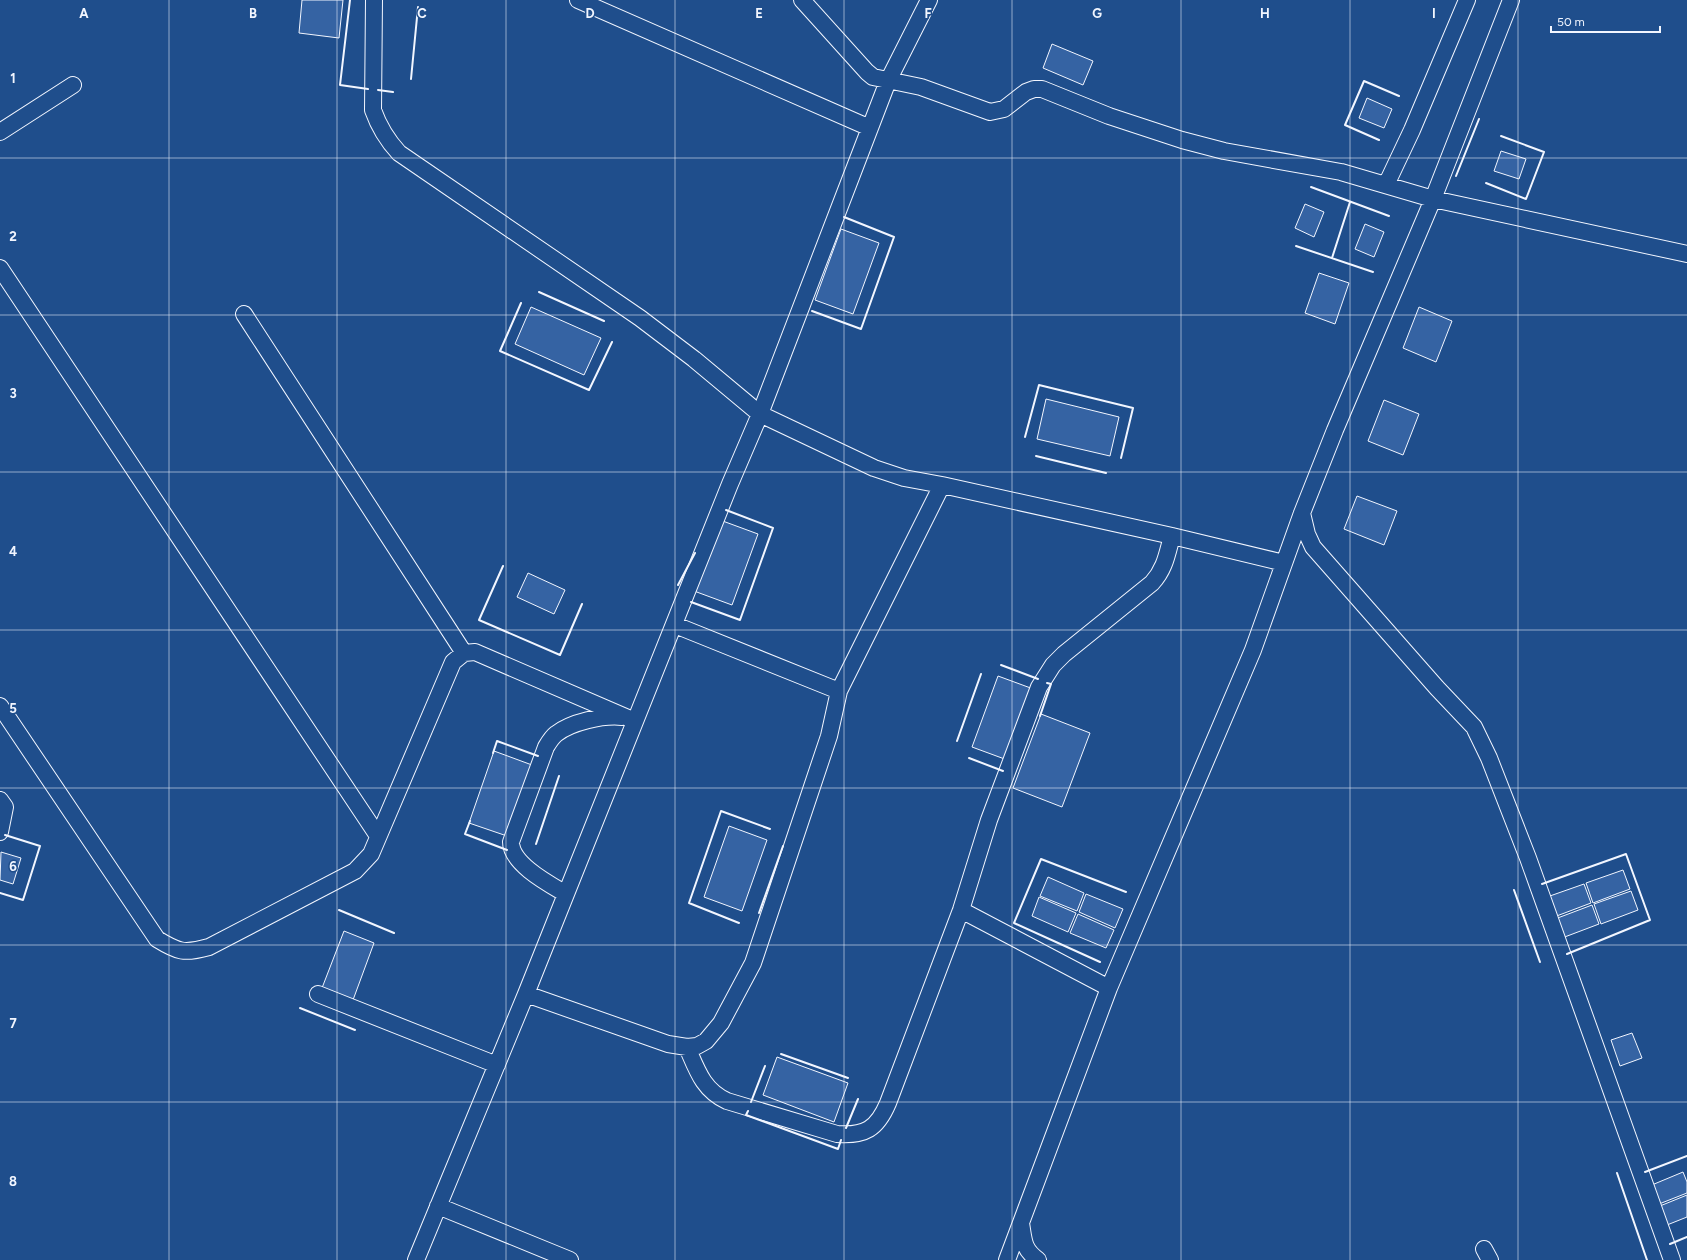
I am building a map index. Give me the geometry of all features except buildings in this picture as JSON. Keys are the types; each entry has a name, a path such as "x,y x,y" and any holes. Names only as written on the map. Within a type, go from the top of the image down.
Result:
{"lane":[{"path":"374,0 373,110 378,125 387,140 398,153 640,318 694,359 760,414 874,468 904,478 1172,536 1284,563"},
{"path":"578,0 870,128"},
{"path":"802,0 867,72 878,79 921,87 990,112 1004,109 1026,92 1034,89 1042,89 1109,116 1182,140 1224,151 1265,160 1341,172 1433,198 1687,254"},
{"path":"416,1260 526,994 675,625 730,484 760,414 888,82 929,0"},
{"path":"1386,185 1412,130 1468,0"},
{"path":"1007,1260 1020,1220 1109,988 1253,650 1302,513 1335,430 1433,198 1511,0"},
{"path":"0,132 73,85"},
{"path":"0,268 378,836"},
{"path":"244,314 464,653"},
{"path":"526,994 668,1044 687,1047 697,1046 706,1041 721,1023 753,962 829,736 839,691 942,485"},
{"path":"1302,513 1307,534 1313,547 1437,688 1469,721 1477,733 1489,758 1528,858 1672,1260"},
{"path":"687,1047 703,1082 718,1097 727,1101 837,1134 856,1134 868,1130 879,1120 888,1103 961,910 989,820 1039,687 1053,665 1064,654 1160,575 1165,564 1172,536"},
{"path":"675,625 839,691"},
{"path":"0,706 157,940 174,950 193,951 209,947 355,871 371,854 453,662 464,653 475,652 635,721"},
{"path":"566,894 537,876 528,868 516,857 511,844 546,747 556,733 577,724 608,716 621,717 635,721"},
{"path":"0,800 4,807 0,832"},
{"path":"961,910 1109,988"},
{"path":"318,994 497,1065"},
{"path":"438,1206 570,1260"},
{"path":"1020,1220 1024,1244 1027,1251 1038,1260"}],"wall":[{"path":"350,0 340,85 368,89"},
{"path":"411,79 418,7"},
{"path":"1379,140 1345,125 1364,81 1399,96"},
{"path":"378,90 393,92"},
{"path":"1456,176 1479,119"},
{"path":"1486,183 1526,199 1544,152 1501,136"},
{"path":"1311,187 1389,216"},
{"path":"1332,258 1350,202"},
{"path":"812,311 861,329 894,237 844,217"},
{"path":"1296,246 1373,272"},
{"path":"539,292 604,321"},
{"path":"521,303 500,351 589,390 612,342"},
{"path":"1025,437 1039,385 1133,408 1121,458"},
{"path":"1036,456 1106,473"},
{"path":"691,602 740,620 773,528 726,510"},
{"path":"678,585 695,553"},
{"path":"503,566 479,620 560,655 582,604"},
{"path":"1001,665 1038,679"},
{"path":"957,741 981,674"},
{"path":"1040,716 1051,684 1047,683"},
{"path":"493,753 497,741 538,756"},
{"path":"969,758 1003,771"},
{"path":"536,844 559,776"},
{"path":"739,923 689,903 721,811 770,829"},
{"path":"470,821 465,834 507,850"},
{"path":"0,893 23,900 40,846 5,835"},
{"path":"759,913 783,846"},
{"path":"1542,884 1626,854 1650,920 1567,954"},
{"path":"1100,962 1014,923 1041,859 1126,892"},
{"path":"1514,890 1540,962"},
{"path":"339,910 394,933"},
{"path":"300,1008 355,1030"},
{"path":"781,1054 848,1078"},
{"path":"751,1102 765,1066"},
{"path":"846,1128 858,1099"},
{"path":"748,1111 746,1115 838,1149 841,1140"},
{"path":"1645,1172 1687,1156"},
{"path":"1617,1173 1647,1260"},
{"path":"1670,1244 1687,1237"}]}
